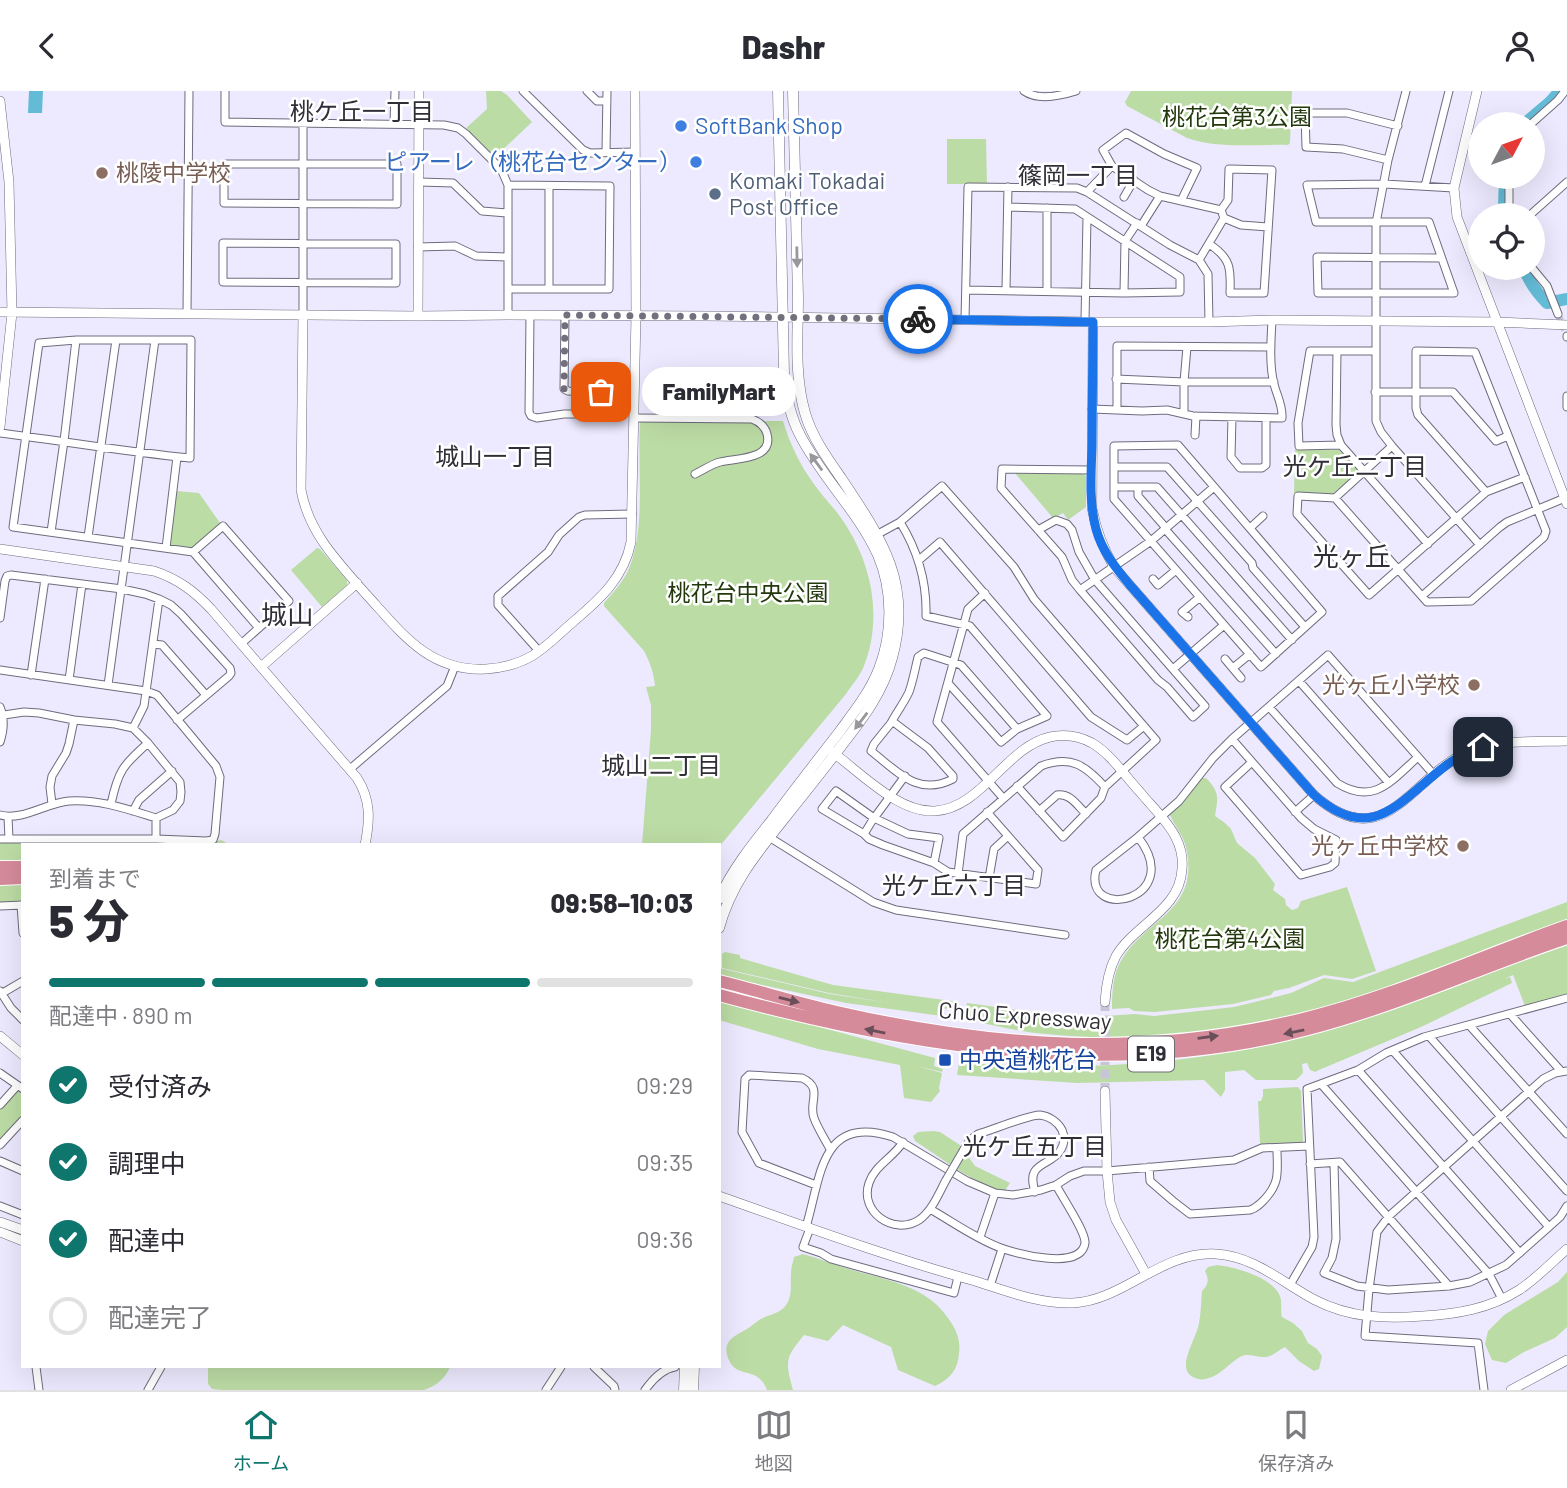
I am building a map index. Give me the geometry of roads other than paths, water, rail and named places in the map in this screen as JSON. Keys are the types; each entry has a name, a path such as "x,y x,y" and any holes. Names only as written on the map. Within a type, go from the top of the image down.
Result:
{"highway":[{"path":"0,867 21,867"},
{"path":"0,879 21,878"},
{"name":"Chuo Expressway","path":"721,989 909,1027 1041,1043 1136,1044 1246,1032 1327,1013 1375,998 1567,926"},
{"name":"Chuo Expressway","path":"721,989 836,1023 907,1038 1040,1054 1138,1055 1220,1048 1318,1027 1379,1008 1567,938"}],"main road":[{"path":"721,922 733,888 831,751 870,688 884,655 889,625 888,594 883,567 860,522 808,451 793,420 787,398 784,374 778,91"},
{"path":"721,895 746,853 831,751 868,712 892,657 899,607 891,564 878,534 819,444 806,416 797,370 793,91"},
{"path":"684,1390 685,1368"},
{"path":"693,1390 694,1368"}],"street":[{"path":"187,313 189,91"},
{"path":"225,91 225,122 444,124 458,128 466,134 501,169 508,185 508,315"},
{"path":"394,124 395,91"},
{"path":"418,316 419,91"},
{"path":"523,91 583,150 635,152"},
{"path":"587,91 597,101 607,101"},
{"path":"606,152 607,91"},
{"path":"303,124 301,490 307,516 320,540 413,644 436,659 455,666 472,669 501,667 522,661 539,651 595,603 617,578 629,550 632,533 636,316 635,91"},
{"path":"1024,91 1027,94 1049,96 1076,91"},
{"path":"1406,91 1388,160 1376,223 1376,421 1392,446 1479,545"},
{"path":"1425,186 1449,91"},
{"path":"1422,596 1507,522 1566,501 1457,217 1454,188 1477,91"},
{"path":"1544,112 1565,91"},
{"path":"0,101 9,181 12,313 0,430 26,436 190,458 191,340 76,340 38,343 26,436 13,527 193,552 259,628"},
{"path":"1388,160 1343,149 1306,148 1305,113 1347,113 1398,126"},
{"path":"1181,201 1197,169 1126,132 1103,150 1112,166 1160,196 1223,214 1241,225 1268,227"},
{"path":"224,164 303,164 397,164 397,204 224,203 224,164"},
{"path":"1087,191 1112,166"},
{"path":"1199,260 1228,200 1228,169 1272,170 1264,293 1230,293 1231,272 1228,261 1221,251 1209,244"},
{"path":"1124,198 1135,180"},
{"path":"419,182 453,183 482,211 507,213"},
{"path":"1544,203 1567,183"},
{"path":"1441,258 1317,257 1318,293 1454,293 1429,222 1316,222 1307,185 1384,184 1454,188"},
{"path":"508,185 610,185 609,289 508,289"},
{"path":"549,186 549,288"},
{"path":"965,320 968,187 1008,187 1077,188 1087,191 1170,245 1199,260 1208,274 1209,322"},
{"path":"1006,289 1008,187"},
{"path":"1124,293 1125,241 1160,196"},
{"path":"967,290 1180,292 1180,277 1075,209 1008,207"},
{"path":"1047,208 1047,291"},
{"path":"1087,217 1085,291 1089,321 1092,409 1091,470 1094,519 1101,541 1114,566 1314,795 1342,814 1370,818 1398,807 1450,762 1464,754 1492,744 1567,741"},
{"path":"222,243 396,244 396,283 302,283 223,282 222,243"},
{"path":"418,247 456,246 476,256 508,257"},
{"path":"1542,280 1559,314"},
{"path":"0,312 1209,322 1272,320 1567,325"},
{"path":"530,315 531,416 537,418 564,414 603,414 607,409 607,398 603,393 564,389 565,315"},
{"path":"1092,409 1167,410 1196,416 1282,418 1283,411 1274,382 1272,320"},
{"path":"51,532 76,340"},
{"path":"88,537 116,340"},
{"path":"108,685 155,340"},
{"path":"1117,410 1117,347 1271,347"},
{"path":"1184,413 1187,347"},
{"path":"1341,446 1299,446 1298,423 1310,351 1376,351"},
{"path":"1337,351 1336,425 1341,446 1428,544"},
{"path":"1335,498 1427,602 1471,601 1544,537 1546,531 1538,509 1475,352 1416,351 1418,415 1486,492"},
{"path":"1116,379 1274,382"},
{"path":"1375,392 1453,392 1496,441 1508,436"},
{"path":"1567,395 1567,407"},
{"path":"1195,435 1196,416"},
{"path":"1232,417 1231,457 1240,468 1262,468 1266,465 1266,418"},
{"path":"634,418 752,419 758,421 766,430 768,444 757,456 718,462 695,474"},
{"path":"1114,446 1178,446 1214,487 1322,612 1261,667 1115,499 1114,446"},
{"path":"1392,446 1335,498 1298,496 1297,514 1369,595 1486,492 1525,477"},
{"path":"166,548 177,457"},
{"path":"1114,467 1167,467 1305,627"},
{"path":"1038,530 1056,520 1067,524 1072,530 1079,552 1095,580 1205,706 1193,717 1080,590 1072,580 1062,557 1038,530 1001,488 1002,469 1091,470"},
{"path":"878,534 900,522 942,486 1014,567 1034,599 1156,740 1105,787 1101,797 1063,837 1017,786"},
{"path":"1114,487 1157,487 1292,640"},
{"path":"1138,487 1138,496 1276,654"},
{"path":"1080,590 1151,541 1214,487"},
{"path":"539,651 498,604 498,596 548,552 559,535 579,517 632,515"},
{"path":"1250,528 1263,516"},
{"path":"900,522 912,541 919,560 926,594 926,616 970,626 1047,716 1017,729 1001,742 948,683"},
{"path":"193,552 223,526 289,601 241,644"},
{"path":"919,560 940,542 1091,717 1127,740 1144,726"},
{"path":"0,549 154,571 190,588 350,769 364,789 369,823 365,843"},
{"path":"1153,579 1158,585 1176,570"},
{"path":"0,618 7,576 122,589 145,594 171,605 230,668 231,673 177,720"},
{"path":"31,675 45,579"},
{"path":"261,667 357,583"},
{"path":"69,680 82,584"},
{"path":"985,593 968,609 937,722 1003,798"},
{"path":"1188,617 1182,612 1200,597"},
{"path":"132,728 144,706 159,599"},
{"path":"1173,669 1224,625"},
{"path":"153,644 162,645 206,695"},
{"path":"892,721 928,748 953,779 943,785 921,786 871,751 910,688 918,657 924,653 961,665 1017,729"},
{"path":"1233,668 1250,654"},
{"path":"1138,837 1147,848 1151,861 1152,869 1147,883 1130,899 1123,901 1109,898 1098,890 1095,882 1096,870 1179,801 1232,739 1328,655 1434,775"},
{"path":"1225,659 1241,678"},
{"path":"350,769 447,686 455,666"},
{"path":"0,670 146,691 157,695 216,765 220,776 213,839 4,839 4,816 71,801 111,804 156,818 173,810 180,801 181,792 180,782 172,771 132,728 39,713 4,715"},
{"path":"1299,681 1389,783"},
{"path":"1269,706 1336,783 1349,791 1359,793 1378,790 1418,757"},
{"path":"0,707 4,715 0,742"},
{"path":"52,804 52,776 66,753 74,720"},
{"path":"831,751 900,803 919,810 932,811 961,804 1027,748 1042,740 1057,736 1074,737 1092,743 1108,756 1174,835 1181,852 1182,869 1179,885 1169,903 1131,937 1116,956 1108,975 1105,1003"},
{"path":"1232,739 1252,762 1295,812 1314,829 1336,840 1335,863 1330,867 1301,875 1224,787 1252,762"},
{"path":"111,804 121,770 128,760 148,743"},
{"path":"958,874 962,834 1041,766 1050,762 1069,761 1081,765 1105,787"},
{"path":"133,811 139,800 172,771"},
{"path":"864,834 905,776"},
{"path":"934,863 939,838 908,834 874,818 836,791 822,809 869,839 934,863 948,872 1036,884 1038,870 987,812"},
{"path":"1038,811 1057,795 1066,794 1086,814"},
{"path":"1295,812 1314,795"},
{"path":"156,818 156,839"},
{"path":"989,878 993,849 1008,836"},
{"path":"769,837 873,902 896,911 1065,935"},
{"path":"0,907 21,905"},
{"path":"21,982 1,993 21,1018"},
{"path":"1290,1285 1312,1247 1314,1237 1307,1089 1359,1070 1393,1051 1429,1036 1567,998"},
{"path":"1484,1390 1478,1343 1365,1336 1377,1232 1389,1216 1543,1079 1564,1071 1510,1014"},
{"path":"1469,1025 1567,1134"},
{"path":"0,1036 21,1053"},
{"path":"1429,1036 1567,1191"},
{"path":"1393,1051 1549,1227"},
{"path":"1359,1070 1520,1253"},
{"path":"0,1073 20,1087 0,1105"},
{"path":"816,1185 759,1163 742,1132 745,1079 749,1075 802,1078 809,1081 814,1089 812,1115 830,1149"},
{"path":"1321,1084 1489,1274 1502,1299"},
{"path":"1105,1091 1108,1192 1112,1211 1146,1274"},
{"path":"903,1142 873,1173 868,1187 871,1209 883,1220 901,1225 917,1221 930,1209 962,1151 978,1134 1034,1116 1046,1116 1053,1119 1061,1129 1062,1148 1035,1171 1032,1177 1035,1192"},
{"path":"0,1145 19,1129"},
{"path":"958,1277 954,1293 831,1259 803,1247 816,1185 830,1149 843,1138 862,1133 881,1133 903,1142 967,1181 995,1193 1021,1195 1056,1185 1077,1173 1234,1160 1262,1148 1309,1146"},
{"path":"1149,1167 1150,1181 1190,1214 1250,1210 1256,1208 1275,1188 1277,1148"},
{"path":"0,1161 21,1170"},
{"path":"1310,1164 1340,1162 1450,1286"},
{"path":"1334,1163 1336,1239 1332,1258 1324,1273 1369,1289 1450,1286 1470,1282 1506,1265 1560,1217 1567,1206"},
{"path":"930,1209 1002,1249 1060,1260 1073,1257 1082,1250 1085,1243 1083,1232 1056,1185"},
{"path":"979,1237 995,1193"},
{"path":"721,1197 923,1267 1048,1301 1072,1303 1093,1300 1116,1291 1174,1260 1214,1254 1248,1262 1328,1306 1367,1317 1396,1318 1461,1313 1488,1306 1529,1283 1567,1249"},
{"path":"0,1206 21,1214"},
{"path":"0,1222 21,1229"},
{"path":"0,1232 21,1240"},
{"path":"990,1286 1002,1249"},
{"path":"1511,1390 1567,1360"},
{"path":"36,1368 38,1390"},
{"path":"148,1390 160,1368"},
{"path":"545,1390 560,1368"},
{"path":"595,1368 614,1385 615,1390"},
{"path":"645,1390 655,1377 669,1368"}],"water":[{"path":"29,91 43,91 42,113 28,113"}],"waterway":[{"path":"1538,112 1560,91"},
{"path":"1504,203 1505,189"},
{"path":"1529,280 1547,303 1567,299"}],"tunnel":[{"path":"1558,314 1567,336"},
{"path":"1105,1002 1105,1091"}],"place":[{"name":"SoftBank Shop","path":"681,126"},
{"name":"ピアーレ（桃花台センター）","path":"696,162"},
{"name":"桃陵中学校","path":"102,173"},
{"name":"Komaki Tokadai Post Office","path":"715,194"},
{"name":"FamilyMart","path":"601,392"},
{"name":"光ヶ丘小学校","path":"1474,685"},
{"name":"光ヶ丘中学校","path":"1463,846"},
{"name":"中央道桃花台","path":"945,1060"}],"district":[{"name":"桃ケ丘一丁目","path":"362,112"},
{"name":"篠岡一丁目","path":"1078,176"},
{"name":"城山一丁目","path":"495,457"},
{"name":"光ケ丘二丁目","path":"1355,467"},
{"name":"光ヶ丘","path":"1352,557"},
{"name":"城山","path":"287,615"},
{"name":"城山二丁目","path":"661,766"},
{"name":"光ケ丘六丁目","path":"954,886"},
{"name":"光ケ丘五丁目","path":"1035,1147"}],"park label":[{"name":"桃花台第3公園","path":"1237,117"},
{"name":"桃花台中央公園","path":"748,593"},
{"name":"桃花台第4公園","path":"1230,939"}]}
